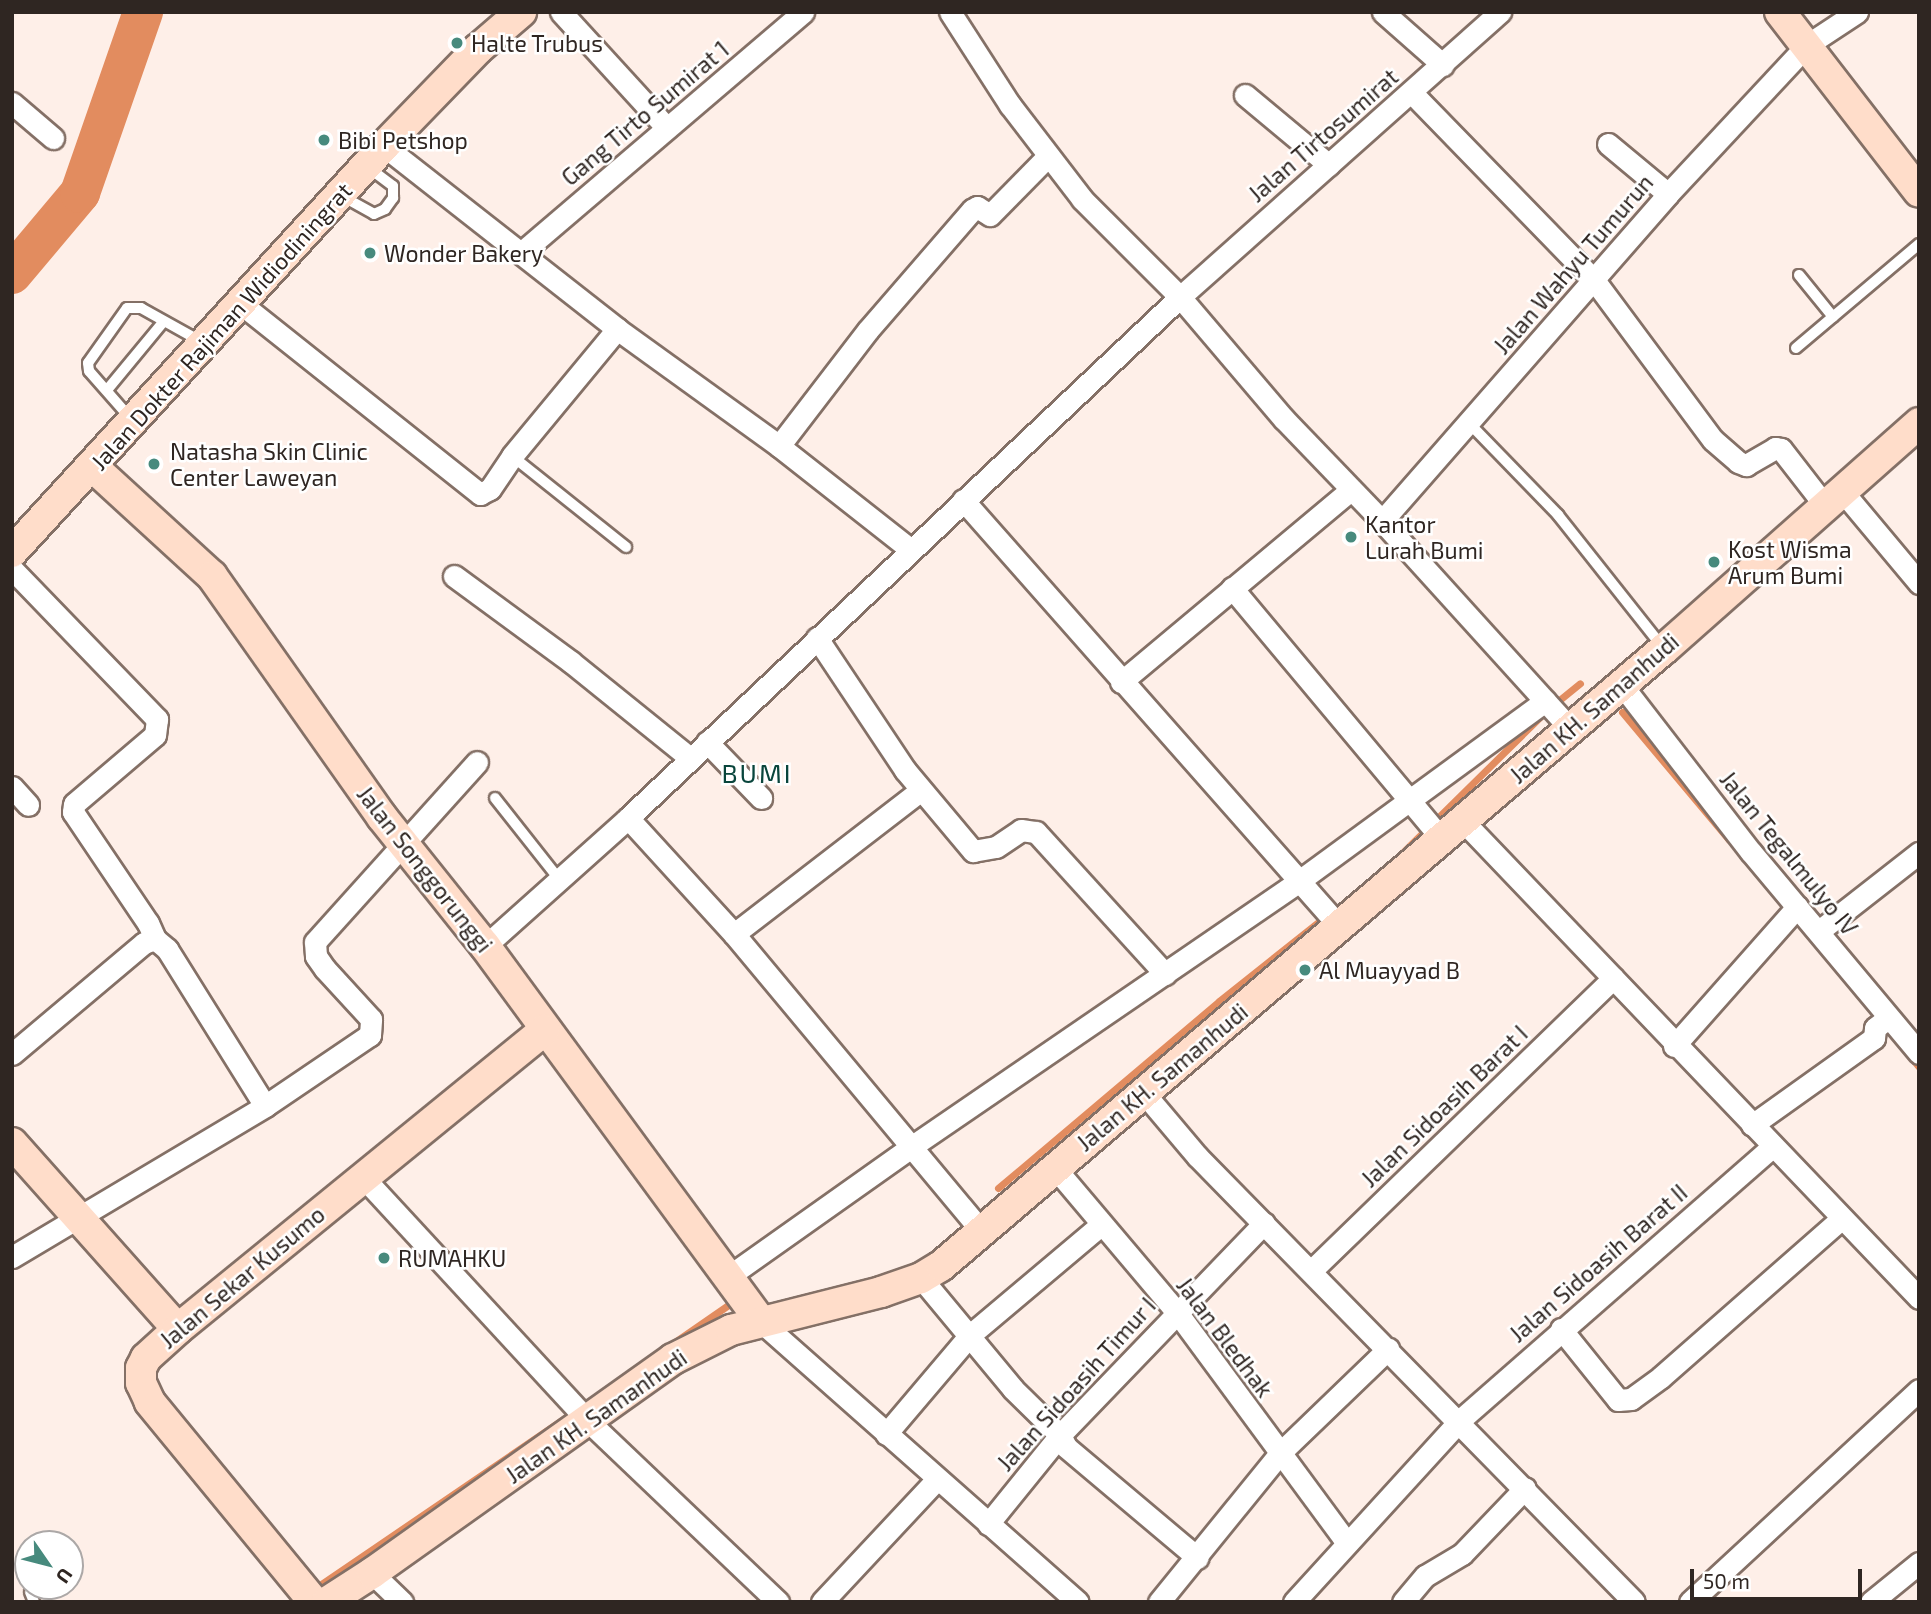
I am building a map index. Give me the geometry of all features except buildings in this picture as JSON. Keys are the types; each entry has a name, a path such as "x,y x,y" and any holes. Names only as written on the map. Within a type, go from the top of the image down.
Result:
{"main road":[{"path":"1780,12 1919,192"},
{"name":"Jalan Dokter Rajiman Widiodiningrat","path":"12,552 93,467 375,157 516,13"},
{"name":"Jalan KH. Samanhudi","path":"318,1601 372,1573 579,1410 731,1330 744,1298 842,1303 921,1278 941,1266 1143,1092 1330,917 1452,830 1556,713 1621,684 1919,423"},
{"name":"Jalan Songgorunggi","path":"93,467 212,576 402,843 485,946 744,1298"},
{"name":"Jalan Sekar Kusumo","path":"318,1601 145,1394 140,1374 146,1358 545,1030"},
{"path":"12,1143 82,1217 178,1329"}],"street":[{"path":"561,12 667,128"},
{"name":"Gang Tirto Sumirat 1","path":"521,253 803,12"},
{"path":"950,12 1048,156 1083,199 1180,297 1283,419 1382,521 1556,713 1409,802 1165,974 911,1147 744,1298 886,1434 1078,1602"},
{"path":"1383,12 1443,65"},
{"name":"Jalan Tirtosumirat","path":"485,946 628,818 1180,297 1500,12"},
{"name":"Jalan Wahyu Tumurun","path":"1382,521 1668,194 1807,45 1857,12"},
{"path":"1412,93 1594,280 1713,440 1738,462 1746,465 1775,448 1781,449 1919,583"},
{"path":"1245,95 1329,165"},
{"path":"12,103 53,138"},
{"path":"1608,144 1668,194"},
{"path":"779,446 868,330 972,210 977,207 990,215 1048,156"},
{"path":"375,157 521,253 617,328 779,446 911,549"},
{"path":"240,303 480,494 490,489 512,456 617,328"},
{"path":"1121,682 1351,490"},
{"path":"963,500 1330,917"},
{"path":"12,569 157,719 159,724 155,736 72,808 148,923 155,939 167,949 265,1106"},
{"path":"454,576 571,662 690,758"},
{"path":"1231,588 1409,802 1452,830 1613,978 1674,1045 1919,1298"},
{"path":"817,638 920,791 973,851 996,847 1021,830 1036,832 1165,974"},
{"name":"Jalan Tegalmulyo IV","path":"1621,684 1792,913 1819,931 1882,1023 1919,1053"},
{"path":"707,742 761,798"},
{"path":"12,1257 265,1106 370,1035 371,1018 325,969 316,956 314,942 477,762"},
{"path":"12,787 28,805"},
{"path":"734,934 920,791"},
{"path":"628,818 734,934 981,1230"},
{"path":"1819,931 1919,853"},
{"path":"1674,1045 1792,913"},
{"path":"12,1054 144,943 155,939"},
{"name":"Jalan Sidoasih Barat I","path":"1311,1271 1613,978"},
{"path":"1752,1125 1874,1038 1882,1023"},
{"path":"1143,1092 1172,1130 1634,1602"},
{"name":"Jalan Sidoasih Barat II","path":"1294,1602 1459,1421 1773,1146"},
{"name":"Jalan Bledhak","path":"1055,1168 1176,1311 1224,1380 1281,1452 1346,1542"},
{"path":"363,1177 579,1410 767,1598"},
{"path":"1561,1329 1618,1399 1631,1399 1661,1377 1841,1219"},
{"name":"Jalan Sidoasih Timur I","path":"988,1524 1060,1435 1176,1311 1264,1223"},
{"path":"886,1434 970,1335 1102,1224"},
{"path":"921,1278 1013,1389 1060,1435 1066,1447 1198,1558"},
{"path":"1159,1602 1198,1558 1281,1452 1388,1349"},
{"path":"1690,1602 1919,1390"},
{"path":"822,1602 937,1479"},
{"path":"1403,1602 1425,1576 1462,1554 1525,1488"},
{"path":"1871,1602 1919,1563"},
{"path":"372,1573 402,1602"}],"lane":[{"path":"340,195 374,214 385,209 393,198 393,186 375,157"},
{"path":"1796,348 1919,244"},
{"path":"1799,275 1833,317"},
{"path":"134,422 89,371 88,363 127,308 141,308 205,344"},
{"path":"107,390 164,321"},
{"path":"1469,423 1558,515 1664,649"},
{"path":"512,456 626,547"},
{"path":"495,799 559,879"}],"waterway":[{"path":"12,274 80,193 143,12"},
{"path":"1552,706 1580,683"},
{"path":"1622,712 1729,840"},
{"path":"1402,853 1543,714"},
{"path":"998,1188 1219,1001 1326,916"},
{"path":"1910,1056 1919,1067"},
{"path":"669,1346 737,1299"},
{"path":"314,1589 576,1410"}],"place":[{"name":"Halte Trubus","path":"457,43"},
{"name":"Bibi Petshop","path":"324,140"},
{"name":"Wonder Bakery","path":"370,253"},
{"name":"Natasha Skin Clinic Center Laweyan","path":"154,464"},
{"name":"Kantor Lurah Bumi","path":"1351,537"},
{"name":"Kost Wisma Arum Bumi","path":"1714,562"},
{"name":"Al Muayyad B","path":"1305,970"},
{"name":"RUMAHKU","path":"384,1258"}],"district":[{"name":"BUMI","path":"757,773"}]}
